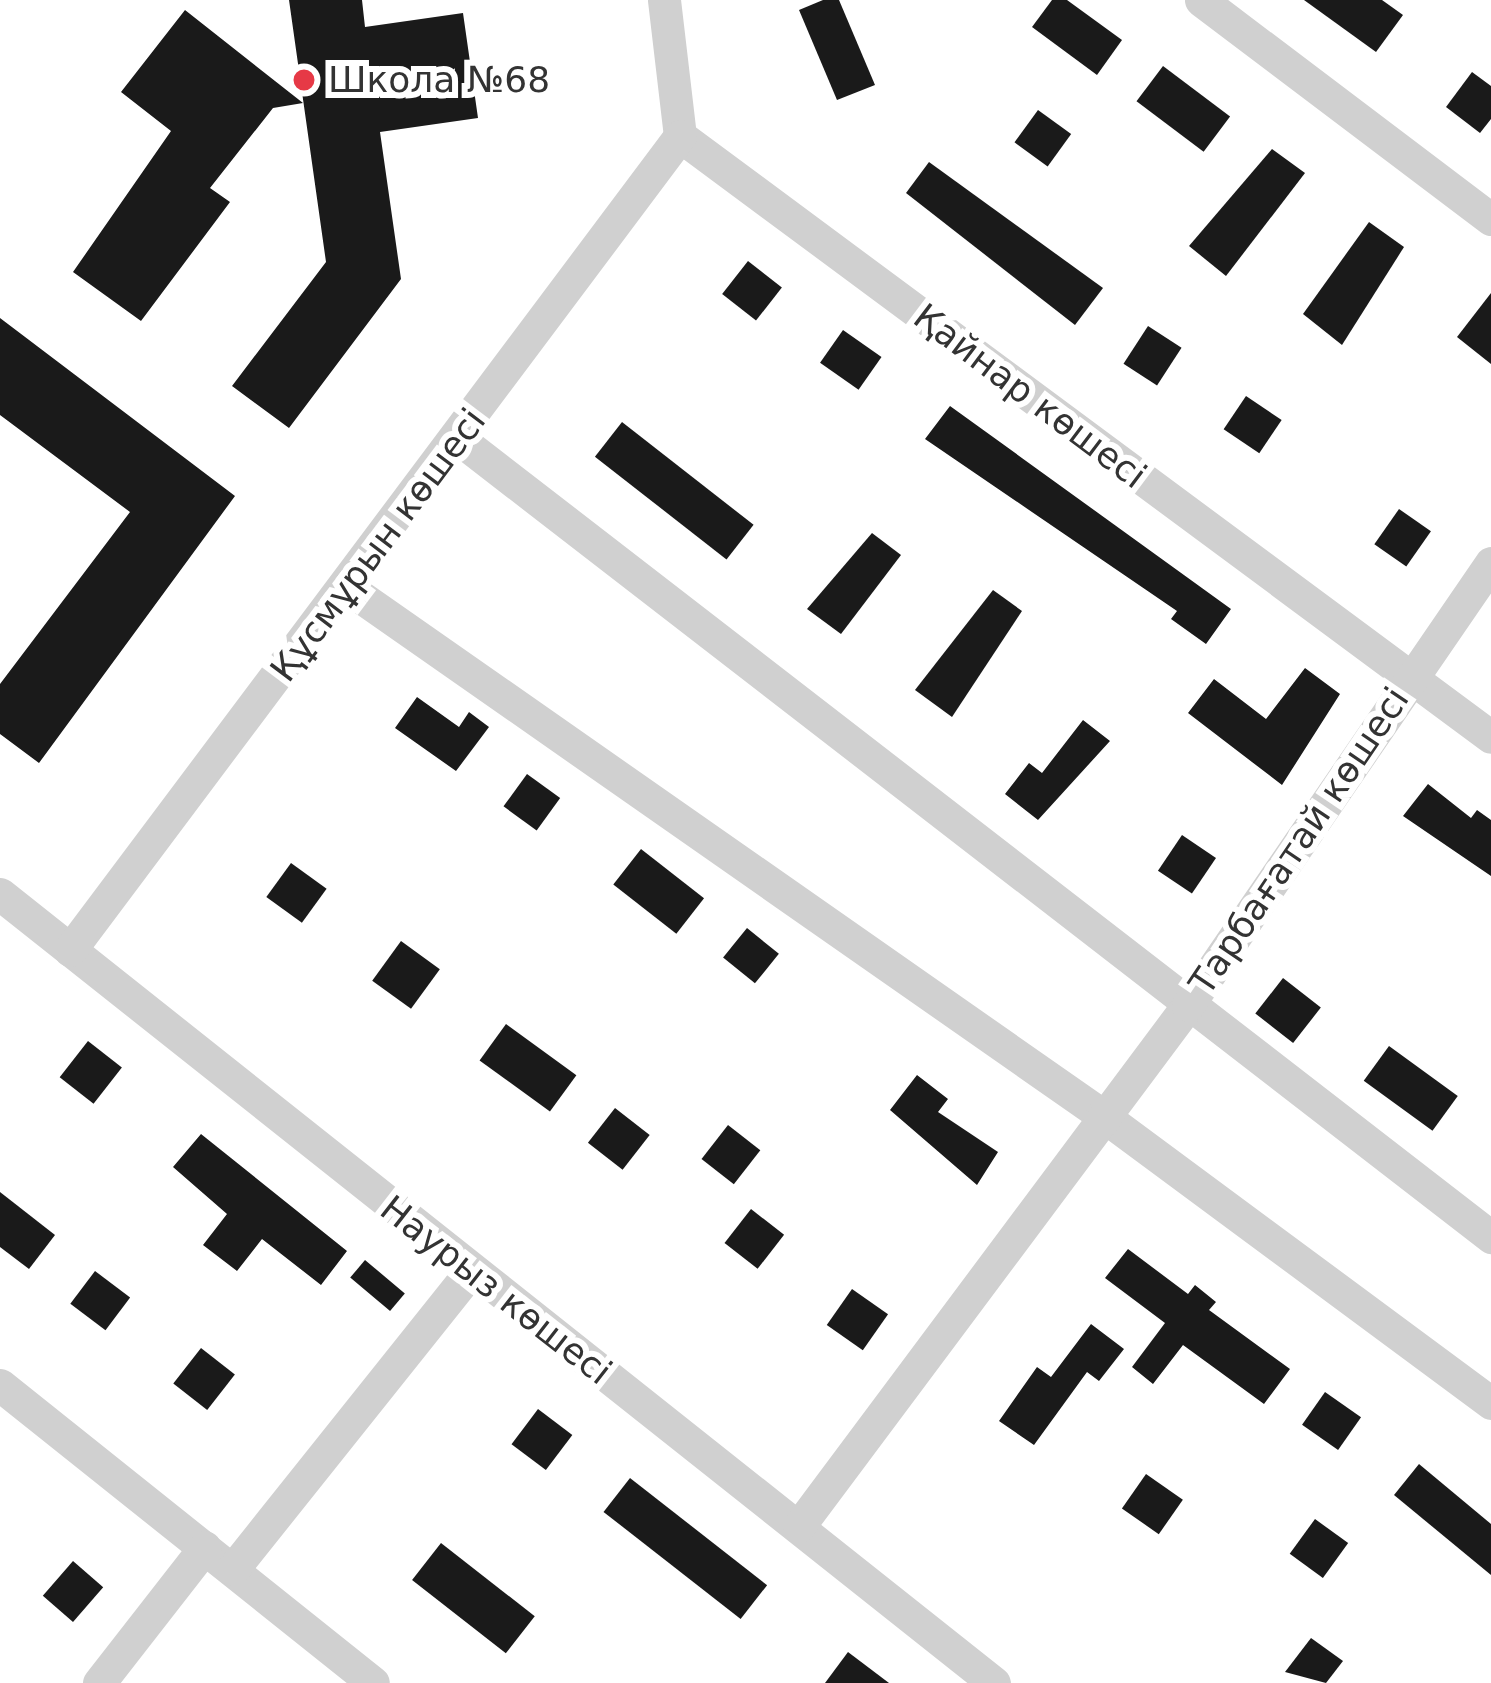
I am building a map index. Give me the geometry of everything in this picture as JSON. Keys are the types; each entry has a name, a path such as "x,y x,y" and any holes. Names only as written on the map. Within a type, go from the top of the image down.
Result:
{"street":[{"path":"664,0 680,136"},
{"path":"1202,0 1491,219"},
{"name":"Құсмұрын көшесі","path":"70,950 348,588 680,136"},
{"name":"Қайнар көшесі","path":"680,136 1491,737"},
{"path":"459,439 1491,1238"},
{"name":"Тарбағатай көшесі","path":"799,1526 1188,1005 1491,563"},
{"path":"348,588 1102,1115 1491,1403"},
{"name":"Наурыз көшесі","path":"0,894 470,1272 994,1683"},
{"path":"233,1569 470,1272"},
{"path":"0,1385 373,1683"},
{"path":"99,1683 205,1546"}],"building":[{"path":"289,0 362,0 365,27 463,13 478,118 380,132 401,279 289,428 232,386 326,262"},
{"path":"823,0 839,0 875,85 837,100 799,10"},
{"path":"1052,0 1067,0 1122,40 1097,75 1032,27"},
{"path":"1304,0 1382,0 1403,15 1376,52"},
{"path":"185,10 303,103 273,108 210,188 230,202 141,321 73,272 171,131 121,92"},
{"path":"1163,66 1230,117 1204,152 1137,101"},
{"path":"1472,72 1491,86 1491,119 1480,133 1446,107"},
{"path":"1038,110 1071,134 1048,166 1014,142"},
{"path":"1272,149 1305,173 1226,276 1189,246"},
{"path":"929,162 1103,288 1075,325 906,193"},
{"path":"1369,222 1404,247 1342,345 1303,314"},
{"path":"748,261 782,287 756,321 722,294"},
{"path":"1491,293 1491,364 1457,337"},
{"path":"0,318 235,496 39,763 0,734 0,684 130,512 0,415"},
{"path":"1148,326 1182,348 1157,386 1123,364"},
{"path":"843,330 882,357 859,390 820,363"},
{"path":"1246,396 1282,420 1259,453 1224,429"},
{"path":"950,406 1231,609 1206,644 1171,619 1177,611 925,439"},
{"path":"622,422 754,525 727,559 595,457"},
{"path":"1399,509 1431,531 1406,567 1374,544"},
{"path":"872,533 901,555 841,634 807,609"},
{"path":"993,590 1022,611 952,717 915,690"},
{"path":"1305,668 1340,694 1282,785 1188,713 1214,679 1266,719"},
{"path":"417,697 459,727 469,712 489,727 456,771 395,728"},
{"path":"1083,720 1110,741 1038,820 1005,794 1029,763 1042,773"},
{"path":"527,774 560,798 537,830 503,806"},
{"path":"1428,784 1471,818 1477,810 1491,820 1491,876 1403,816"},
{"path":"1182,835 1216,858 1192,894 1158,871"},
{"path":"641,849 704,898 676,934 613,884"},
{"path":"291,863 327,889 302,923 266,897"},
{"path":"747,928 779,954 755,983 723,958"},
{"path":"401,941 440,969 411,1009 372,981"},
{"path":"1283,978 1321,1008 1293,1043 1255,1013"},
{"path":"506,1024 576,1075 550,1112 480,1060"},
{"path":"88,1041 122,1067 94,1104 60,1077"},
{"path":"1389,1046 1458,1096 1432,1131 1364,1081"},
{"path":"917,1075 948,1099 938,1112 998,1152 977,1185 890,1110"},
{"path":"615,1108 650,1135 623,1170 588,1143"},
{"path":"728,1125 760,1150 734,1184 702,1159"},
{"path":"201,1134 347,1251 321,1285 262,1239 237,1271 203,1245 227,1214 173,1167"},
{"path":"0,1192 55,1235 29,1269 0,1247"},
{"path":"751,1209 784,1235 758,1269 725,1243"},
{"path":"1128,1249 1188,1294 1195,1285 1216,1302 1209,1310 1290,1369 1264,1404 1183,1345 1153,1384 1132,1367 1165,1323 1105,1278"},
{"path":"365,1260 405,1293 390,1311 350,1278"},
{"path":"95,1271 130,1297 105,1330 70,1304"},
{"path":"852,1289 888,1314 863,1350 827,1325"},
{"path":"1091,1324 1124,1349 1099,1381 1087,1372 1034,1445 999,1421 1037,1367 1051,1377"},
{"path":"201,1348 235,1374 207,1410 173,1383"},
{"path":"1325,1392 1361,1417 1338,1450 1302,1425"},
{"path":"538,1409 572,1435 546,1470 512,1444"},
{"path":"1419,1464 1491,1524 1491,1575 1394,1495"},
{"path":"1146,1474 1183,1500 1159,1534 1122,1508"},
{"path":"630,1478 767,1585 741,1619 604,1512"},
{"path":"1315,1519 1348,1543 1323,1578 1290,1554"},
{"path":"441,1543 535,1616 506,1653 412,1580"},
{"path":"73,1561 103,1587 73,1622 43,1596"},
{"path":"1311,1638 1343,1661 1326,1683 1285,1672"},
{"path":"848,1652 889,1683 825,1683"}],"place":[{"name":"Школа №68","path":"304,80"}]}
